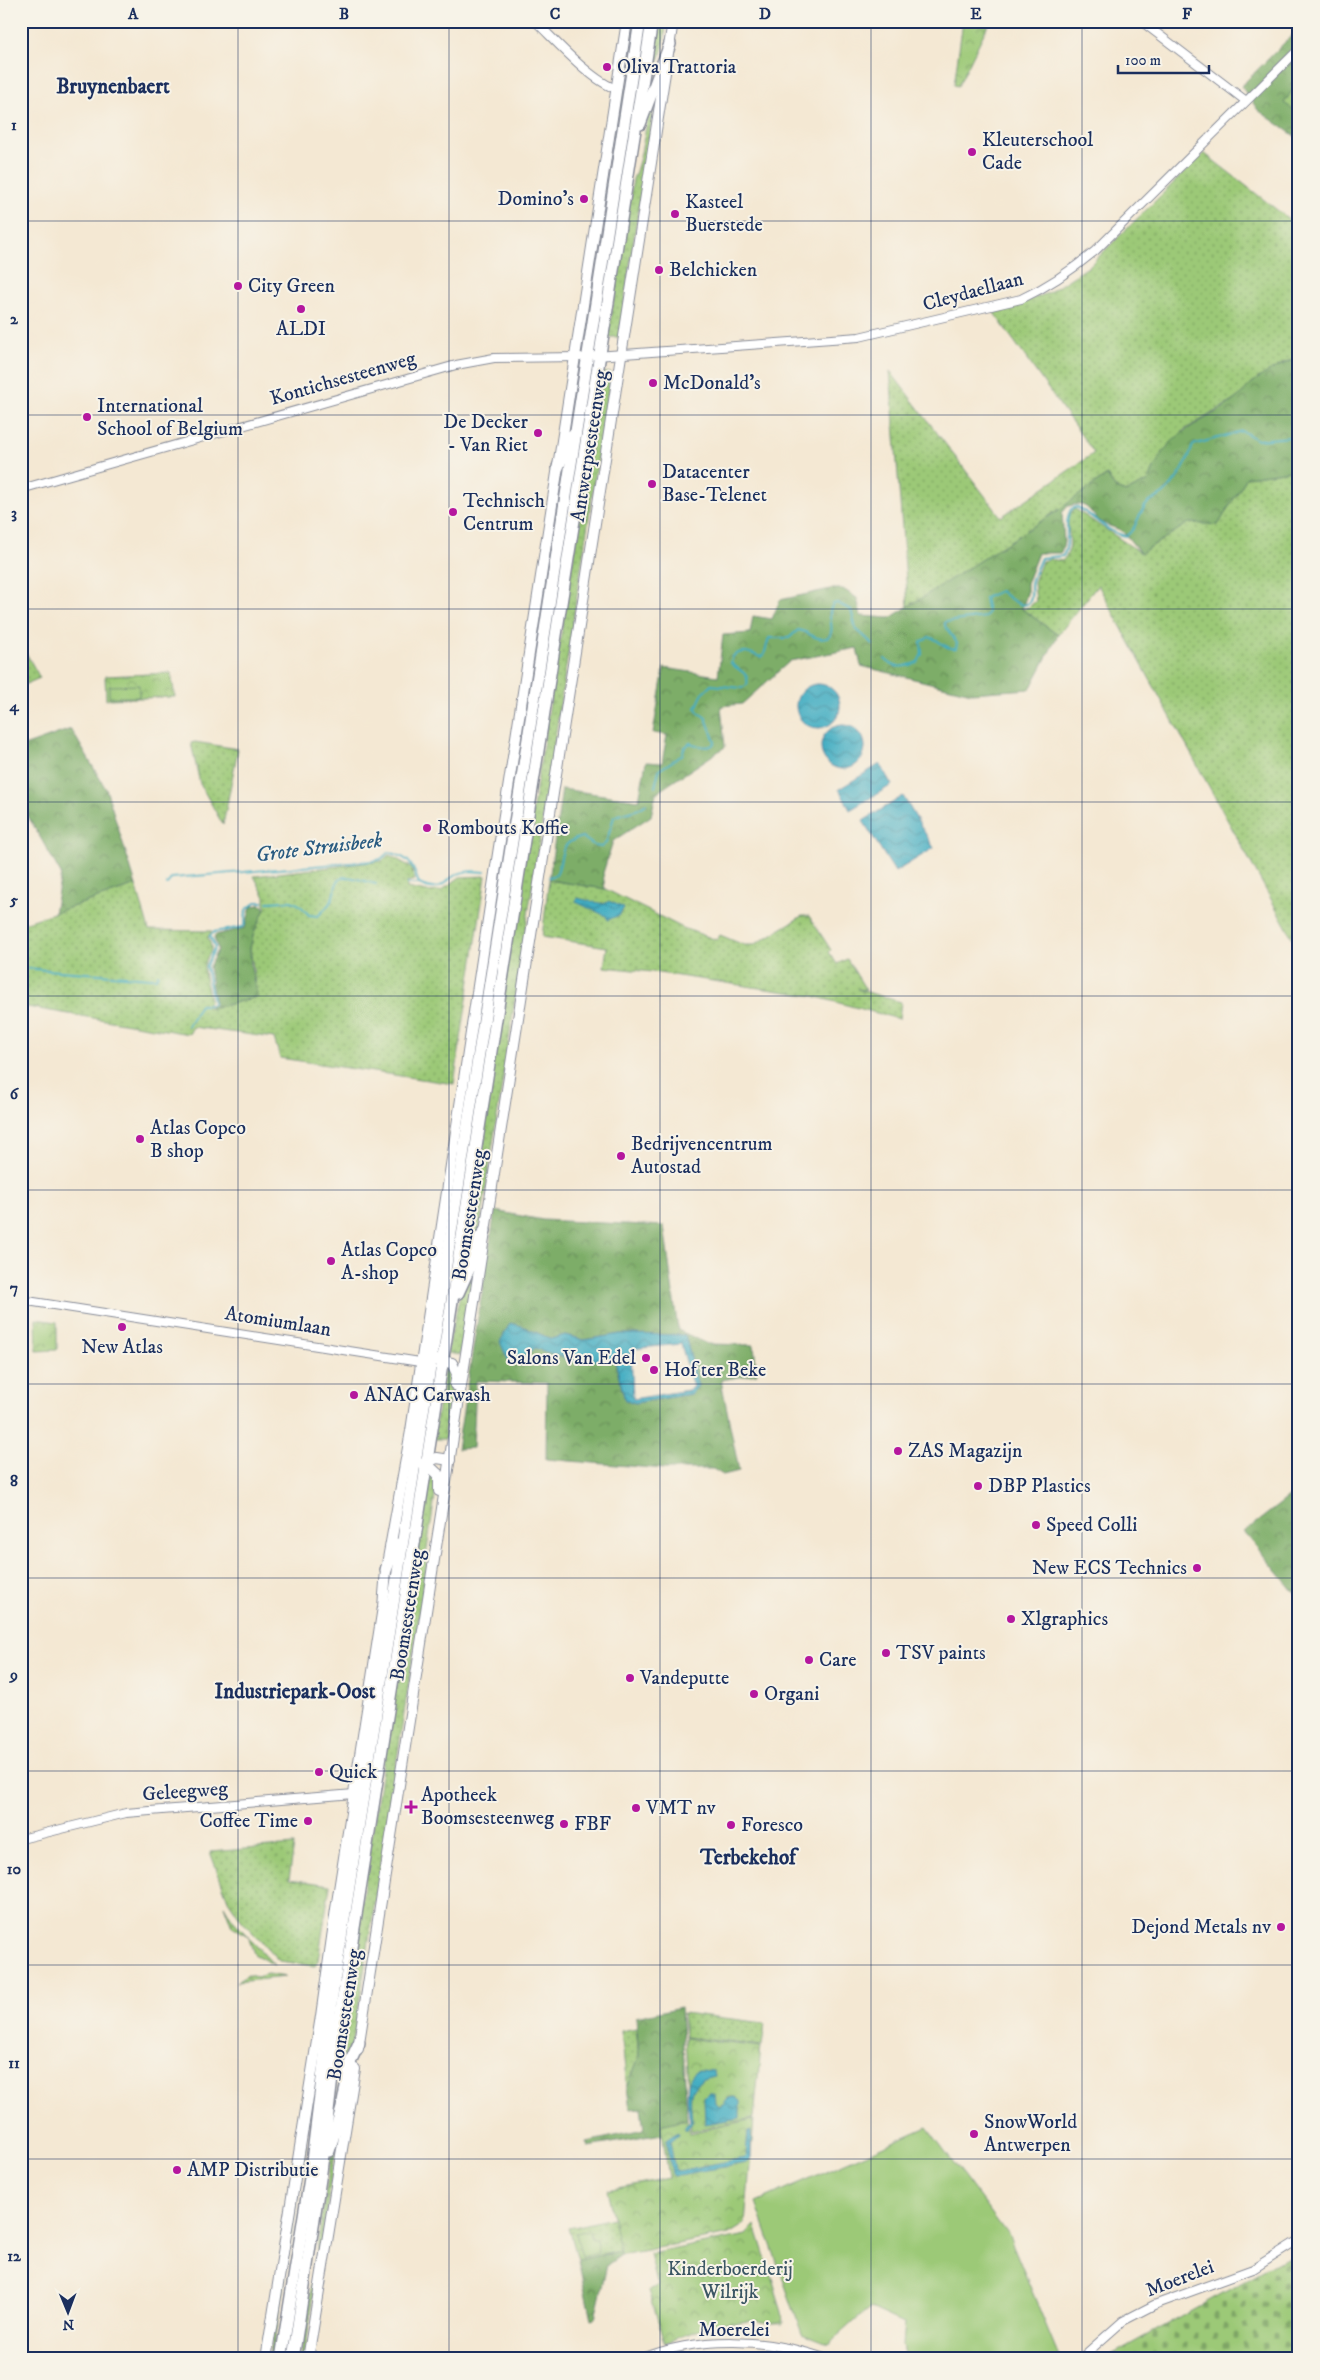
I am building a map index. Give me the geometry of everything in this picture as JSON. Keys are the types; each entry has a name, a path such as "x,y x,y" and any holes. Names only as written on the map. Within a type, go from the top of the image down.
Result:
{"highway":[{"path":"293,2359 322,2172 336,2042 426,1463 431,1361 450,1308 594,357 640,21"},
{"path":"281,2359 310,2178 333,1989 577,427 594,357 635,132 652,21"},
{"path":"635,132 645,115 670,44"},
{"path":"558,467 569,440 577,427"},
{"path":"450,1308 455,1303 462,1282 473,1260 480,1237 485,1231"},
{"path":"386,1570 397,1542 404,1532"},
{"path":"300,2235 299,2217 322,2016"},
{"path":"322,2172 342,2108 351,2060 359,2044"}],"main road":[{"name":"Antwerpsesteenweg","path":"494,873 627,21"},
{"name":"Antwerpsesteenweg","path":"540,876 673,21"},
{"name":"Boomsesteenweg","path":"266,2359 322,2016 336,1909 383,1607 386,1570 411,1431 431,1361 494,873"},
{"name":"Boomsesteenweg","path":"308,2359 359,2044 540,876"},
{"path":"431,1361 452,1363 457,1374 450,1418 453,1438"},
{"path":"414,1468 437,1458 450,1460"},
{"path":"426,1463 439,1475 437,1502 441,1513"},
{"name":"Boomsesteenweg","path":"309,2088 310,2062 324,1966 336,1909"}],"street":[{"path":"535,21 583,67 607,86 617,89"},
{"path":"1141,21 1246,101"},
{"name":"Cleydaellaan","path":"622,355 859,337 1021,298 1044,288 1070,272 1095,251 1299,49"},
{"name":"Kontichsesteenweg","path":"21,489 456,365 494,358 622,355"},
{"name":"Atomiumlaan","path":"21,1300 431,1361"},
{"name":"Geleegweg","path":"21,1839 126,1813 354,1794"},
{"name":"Moerelei","path":"1080,2359 1123,2321 1154,2305 1253,2270 1299,2240"},
{"name":"Moerelei","path":"640,2359 682,2347 723,2342 760,2342 796,2348 828,2359"}],"green space":[{"path":"633,21 636,21 585,338"},
{"path":"657,21 667,21 663,48 645,100"},
{"path":"963,21 990,21 958,86 954,85"},
{"path":"1299,28 1299,80 1284,103 1299,113 1299,139 1258,110 1241,86"},
{"path":"1299,67 1299,135 1261,107"},
{"path":"651,105 654,106 619,337 608,337 633,179 639,161"},
{"path":"1204,153 1290,220 1299,211 1299,358 1285,362 1252,383 1239,397 1184,430 1154,468 1149,481 1126,492 1115,488 1107,475 1057,511 908,607 890,371 1001,517 1094,453 994,313 1048,293 1088,267"},
{"path":"1299,358 1298,470 1247,477 1218,525 1189,523 1141,553 1123,532 1101,522 1088,508 1080,505 1068,506 1062,513 1064,542 1061,553 1038,553 1027,581 1027,594 1022,609 1058,635 1030,689 971,693 861,666 857,648 790,661 742,704 721,706 725,747 656,793 651,816 613,841 603,873 605,889 549,880 562,789 639,800 646,762 662,763 667,735 653,733 664,668 718,676 723,635 750,633 753,616 772,619 780,600 830,589 843,589 857,598 861,616 890,618 1057,511 1107,475 1115,488 1126,492 1149,481 1165,449 1175,438 1238,397 1263,375 1280,365"},
{"path":"603,373 611,373 478,1241 457,1280"},
{"path":"1299,444 1299,950 1098,585 1058,635 1022,609 1029,607 1036,601 1034,582 1042,561 1050,559 1062,561 1067,554 1070,547 1068,519 1070,513 1075,509 1141,553 1189,522 1218,525 1247,477 1297,470"},
{"path":"569,448 426,1353 566,453"},
{"path":"21,644 40,678 21,686"},
{"path":"171,673 175,697 106,699 105,676"},
{"path":"139,685 139,697 109,697 109,686"},
{"path":"71,729 106,789 136,885 54,913 61,874 28,816 21,747"},
{"path":"191,743 238,749 223,825 200,784"},
{"path":"389,855 411,867 415,880 407,882 407,888 427,892 441,891 460,877 486,876 454,1084 280,1058 274,1038 193,1027 189,1034 21,1006 21,924 136,885 149,930 212,931 208,937 211,951 204,967 210,1000 206,1005 211,1009 257,997 250,948 254,932 265,909 265,897 254,876 382,861"},
{"path":"549,880 605,889 683,928 717,940 720,935 744,945 754,945 802,916 809,916 831,950 829,952 837,964 847,959 866,990 857,989 901,1002 899,1019 813,996 652,972 604,967 607,947 542,937"},
{"path":"261,904 265,909 254,932 250,948 251,967 257,997 211,1009 210,1006 215,1005 209,967 218,949 214,938 215,935 245,928 251,907"},
{"path":"495,1211 543,1220 664,1226 678,1330 708,1344 754,1345 757,1374 721,1380 739,1471 723,1475 713,1469 664,1469 546,1459 547,1383 476,1381 473,1448 457,1449","holes":["522,1326 551,1339 565,1335 584,1340 620,1334 685,1335 698,1386 691,1394 635,1403 625,1400 615,1361 586,1360 576,1362 535,1348"]},
{"path":"477,1257 460,1355 447,1353 461,1290"},
{"path":"36,1319 57,1322 57,1350 37,1351"},
{"path":"445,1364 448,1366 453,1377 444,1431 446,1439 433,1439"},
{"path":"428,1472 434,1475 437,1483 426,1556 427,1565 355,2030 345,2075 340,2041"},
{"path":"1299,1489 1299,1598 1244,1532"},
{"path":"294,1845 289,1879 330,1885 318,1961 315,1966 279,1961 242,1921 228,1900 210,1852"},
{"path":"224,1905 232,1919 247,1935 232,1927"},
{"path":"248,1937 274,1965 254,1954"},
{"path":"267,1974 286,1977 236,1982 248,1975 257,1977"},
{"path":"681,2007 687,2119 661,2125 662,2134 588,2147 586,2142 644,2130 641,2108 630,2109 627,2088 639,2057 636,2017"},
{"path":"683,2013 765,2023 762,2046 685,2037"},
{"path":"636,2028 639,2057 627,2088 621,2031"},
{"path":"685,2038 761,2047 754,2118 691,2131"},
{"path":"687,2119 690,2133 754,2119 745,2224 729,2234 621,2255 607,2190 669,2178 661,2125"},
{"path":"927,2127 1010,2238 1060,2359 905,2359 902,2345 904,2323 871,2308 828,2344 802,2334 756,2202"},
{"path":"339,2128 304,2359 300,2359 331,2156"},
{"path":"306,2144 272,2359 269,2359 303,2145"},
{"path":"613,2218 621,2251 578,2260 569,2228"},
{"name":"Kinderboerderij Wilrijk","path":"755,2225 782,2311 783,2324 754,2321 719,2323 664,2343 649,2290 658,2286 650,2254 746,2235"},
{"path":"590,2230 592,2240 596,2240 598,2253 582,2257 576,2233"},
{"path":"1299,2250 1299,2359 1104,2359 1286,2258"},
{"path":"621,2251 621,2255 607,2265 595,2318 591,2319 578,2260"},
{"path":"719,2352 765,2354 795,2359 676,2359"}],"water":[{"path":"818,684 830,688 836,694 840,706 836,718 830,724 818,728 806,724 800,718 796,706 800,694 806,688"},
{"path":"843,725 855,729 861,735 865,747 861,759 855,765 843,769 831,765 825,759 821,747 825,735 831,729"},
{"path":"880,764 892,785 850,810 839,789"},
{"path":"903,796 934,848 895,872 863,821"},
{"path":"577,898 604,904 609,901 624,908 619,915 608,920 606,916 576,902"},
{"path":"510,1323 522,1326 551,1339 565,1335 584,1340 620,1334 685,1335 698,1386 691,1394 635,1403 625,1400 615,1361 586,1360 576,1362 535,1348 527,1355 508,1360 500,1342","holes":["681,1344 693,1387 688,1390 633,1399 631,1349"]},
{"path":"698,2070 714,2071 715,2076 698,2082 694,2087 691,2099 692,2123 686,2130 684,2127 690,2122 687,2101 688,2086 693,2074"},
{"path":"709,2092 714,2094 715,2104 719,2107 729,2098 735,2097 740,2101 740,2118 705,2124 704,2097"},
{"path":"751,2130 751,2159 746,2163 674,2176 672,2174 666,2140 678,2132 679,2134 670,2142 675,2169 678,2171 744,2158 746,2156 748,2131"}],"waterway":[{"name":"Grote Struisbeek","path":"885,659 896,666 918,662 922,654 921,642 929,637 945,646 956,648 957,643 945,626 945,622 986,617 988,612 985,598 1000,591 1022,605 1029,602 1032,580 1041,558 1063,556 1066,550 1067,521 1071,509 1077,507 1112,531 1126,536 1133,529 1147,504 1169,489 1178,477 1193,445 1242,431 1258,440 1290,437 1295,432 1299,419"},
{"path":"1290,437 1299,448"},
{"name":"Grote Struisbeek","path":"655,787 659,770 682,755 684,748 690,743 707,747 715,742 706,718 696,708 703,693 711,685 742,688 747,685 745,674 731,663 733,656 740,652 746,652 760,657 764,655 769,638 789,638 798,630 820,639 829,637 831,633 830,612 833,604 837,603 851,610 856,629 873,644"},
{"name":"Grote Struisbeek","path":"549,877 556,875 563,851 568,843 582,837 595,846 601,847 606,843 614,817 639,809 646,804"},
{"name":"Grote Struisbeek","path":"167,884 172,878 372,861 381,859 389,852 407,860 419,884 426,887 438,887 461,873 485,872"},
{"path":"268,902 295,902 309,915 318,916 329,904 337,884 343,877 356,878 376,884"},
{"path":"408,884 418,884"},
{"path":"188,1026 200,1005 212,1005 213,1002 206,966 215,947 210,936 214,932 243,927 246,910 256,902 263,902"},
{"name":"Grote Struisbeek","path":"21,968 151,978 156,978 158,974"}],"place":[{"name":"Oliva Trattoria","path":"607,67"},
{"name":"Kleuterschool Cade","path":"972,152"},
{"name":"Domino's","path":"584,199"},
{"name":"Kasteel Buerstede","path":"675,214"},
{"name":"Belchicken","path":"659,270"},
{"name":"City Green","path":"238,286"},
{"name":"ALDI","path":"301,309"},
{"name":"McDonald's","path":"653,383"},
{"name":"International School of Belgium","path":"87,417"},
{"name":"De Decker - Van Riet","path":"538,433"},
{"name":"Datacenter Base-Telenet","path":"652,484"},
{"name":"Technisch Centrum","path":"453,512"},
{"name":"Rombouts Koffie","path":"427,828"},
{"name":"Atlas Copco B shop","path":"140,1139"},
{"name":"Bedrijvencentrum Autostad","path":"621,1156"},
{"name":"Atlas Copco A-shop","path":"331,1261"},
{"name":"New Atlas","path":"122,1327"},
{"name":"Salons Van Edel","path":"646,1358"},
{"name":"Hof ter Beke","path":"654,1370"},
{"name":"ANAC Carwash","path":"354,1395"},
{"name":"ZAS Magazijn","path":"898,1451"},
{"name":"DBP Plastics","path":"978,1486"},
{"name":"Speed Colli","path":"1036,1525"},
{"name":"New ECS Technics","path":"1197,1568"},
{"name":"Xlgraphics","path":"1011,1619"},
{"name":"TSV paints","path":"886,1653"},
{"name":"Care","path":"809,1660"},
{"name":"Vandeputte","path":"630,1678"},
{"name":"Organi","path":"754,1694"},
{"name":"Quick","path":"319,1772"},
{"name":"Apotheek Boomsesteenweg","path":"411,1807"},
{"name":"VMT nv","path":"636,1808"},
{"name":"Coffee Time","path":"308,1821"},
{"name":"FBF","path":"564,1824"},
{"name":"Foresco","path":"731,1825"},
{"name":"Dejond Metals nv","path":"1281,1927"},
{"name":"SnowWorld Antwerpen","path":"974,2134"},
{"name":"AMP Distributie","path":"177,2170"}],"district":[{"name":"Bruynenbaert","path":"113,87"},
{"name":"Industriepark-Oost","path":"295,1692"},
{"name":"Terbekehof","path":"748,1858"}]}
